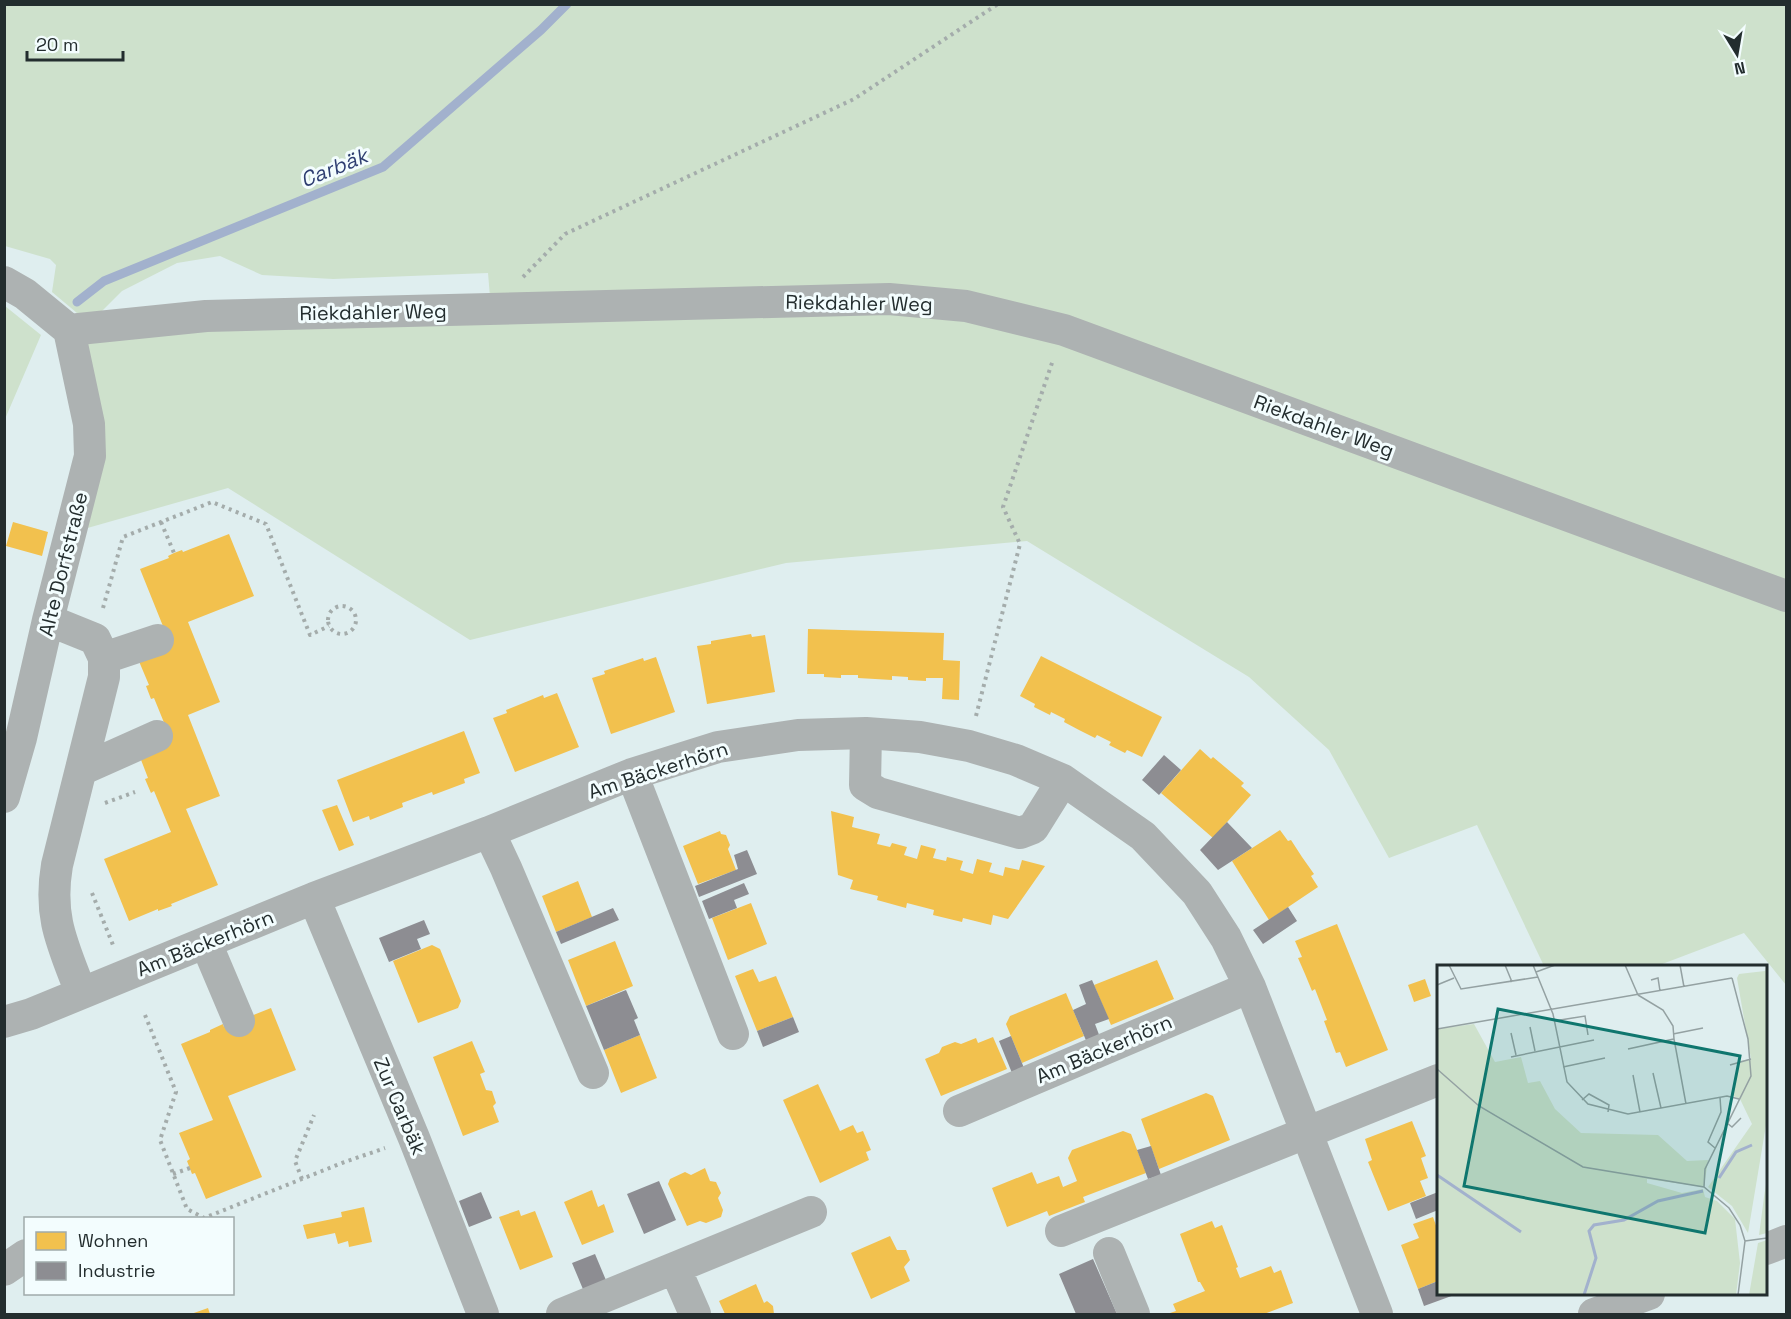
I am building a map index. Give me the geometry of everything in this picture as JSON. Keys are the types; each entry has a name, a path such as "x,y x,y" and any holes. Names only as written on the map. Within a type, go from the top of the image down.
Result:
{"street":[{"path":"4,282 25,294 69,330"},
{"name":"Riekdahler Weg","path":"69,330 206,316 889,299 966,306 1064,330 1786,596"},
{"name":"Alte Dorfstraße","path":"4,797 21,738 48,620 90,456 89,424 69,330"},
{"path":"48,620 99,648 158,640"},
{"path":"81,993 57,929 53,886 104,677 99,648"},
{"path":"866,733 865,785 878,793 1020,833 1033,828 1062,780"},
{"name":"Am Bäckerhörn","path":"4,1022 31,1014 314,898 489,832 632,774 718,747 798,735 866,733 920,737 969,746 1016,760 1062,780 1143,836 1197,893 1226,938 1250,987 1306,1133 1369,1312"},
{"path":"81,770 157,736"},
{"path":"632,774 733,1034"},
{"path":"489,832 593,1073"},
{"name":"Zur Carbäk","path":"314,898 414,1138 483,1314"},
{"path":"206,943 239,1021"},
{"name":"Am Bäckerhörn","path":"959,1111 1250,987"},
{"path":"1061,1231 1437,1080"},
{"path":"562,1314 810,1212"},
{"path":"1767,1249 1786,1241"},
{"path":"1109,1253 1134,1314"},
{"path":"4,1270 24,1256"},
{"path":"675,1268 695,1314"},
{"path":"1593,1314 1644,1295"}],"path":[{"path":"491,310 565,234 855,99 998,4"},
{"path":"969,746 1020,544 1003,507 1064,330"},
{"path":"99,648 123,537 212,502 266,524 310,635 329,626"},
{"path":"161,522 174,553"},
{"path":"340,606 348,607 354,614 356,622 352,630 344,634 335,633 329,626 328,618 332,610 340,606"},
{"path":"92,893 125,976"},
{"path":"145,1016 176,1092 160,1140 187,1209 202,1217"},
{"path":"302,1179 295,1161 314,1115"},
{"path":"207,1217 414,1138"},
{"path":"173,1174 190,1168"}],"green space":[{"path":"4,5 1786,5 1786,985 1744,933 1660,965 1544,965 1477,825 1389,858 1329,750 1249,677 1027,541 786,563 470,640 228,488 84,529 69,330 491,309 488,273 333,279 262,275 220,256 177,263 122,291 98,315 77,313 52,292 56,265 50,259 5,246"},
{"path":"5,306 41,335 5,419"}],"building: Wohnen":[{"path":"13,522 48,532 42,556 6,546"},
{"path":"229,534 254,596 188,622 220,702 188,715 220,796 186,809 218,885 171,904 172,906 129,921 104,859 171,832 154,791 151,793 145,779 148,778 138,752 165,725 154,698 151,699 146,686 149,685 138,659 171,646 140,569 169,558 168,556 174,553 182,550 183,552"},
{"path":"808,629 944,633 943,660 960,661 959,700 942,699 943,678 926,678 926,681 892,676 892,680 858,678 858,675 841,675 841,678 824,677 824,674 807,674"},
{"path":"751,634 752,637 765,635 775,692 707,704 697,646 711,644 711,641"},
{"path":"1041,656 1162,717 1142,757 1127,750 1125,753 1109,745 1111,742 1097,735 1095,738 1079,730 1064,722 1065,719 1034,707 1035,704 1020,696"},
{"path":"656,657 675,712 611,734 592,678 605,674 604,671 643,658 644,661"},
{"path":"557,693 579,747 515,772 493,718 507,713 506,710 543,695 544,698"},
{"path":"464,731 480,773 464,779 465,783 402,803 403,807 370,820 369,816 353,822 337,780"},
{"path":"1200,749 1244,783 1241,786 1251,795 1213,838 1161,793"},
{"path":"337,805 354,845 339,851 322,810"},
{"path":"831,811 854,817 852,827 880,834 877,844 890,847 892,843 907,847 904,855 917,859 921,845 936,849 933,858 946,861 947,857 963,861 960,870 973,874 977,859 992,863 989,872 1003,876 1005,867 1019,870 1022,860 1045,866 1008,919 993,915 991,925 963,918 962,922 933,915 934,910 907,903 906,908 877,900 878,896 850,889 853,880 838,875"},
{"path":"1280,830 1288,841 1291,840 1314,874 1311,876 1318,887 1269,920 1232,861"},
{"path":"720,831 721,834 726,835 730,845 728,849 736,870 698,884 683,846"},
{"path":"578,881 592,917 556,932 542,896"},
{"path":"751,903 767,944 728,960 712,918"},
{"path":"1337,924 1388,1050 1346,1067 1340,1052 1336,1053 1315,989 1312,991 1298,958 1302,957 1295,941"},
{"path":"615,941 633,986 586,1006 568,960"},
{"path":"432,945 440,949 461,1001 458,1008 418,1023 393,961"},
{"path":"1157,960 1174,999 1111,1025 1094,985"},
{"path":"753,969 759,982 776,976 793,1017 757,1031 735,976"},
{"path":"1425,979 1431,996 1414,1002 1408,985"},
{"path":"1066,993 1084,1036 1022,1063 1006,1024 1010,1016"},
{"path":"271,1008 296,1070 228,1096 262,1177 206,1199 195,1173 192,1174 187,1161 190,1159 179,1133 213,1120 181,1044 223,1024 224,1027"},
{"path":"640,1035 657,1078 621,1093 604,1050"},
{"path":"993,1037 1007,1069 941,1096 925,1059 939,1053 942,1047 955,1042 961,1044 976,1038 978,1043"},
{"path":"472,1041 485,1072 480,1074 486,1090 492,1091 496,1103 493,1106 499,1122 463,1136 433,1057"},
{"path":"818,1084 840,1131 853,1125 857,1133 863,1131 871,1150 866,1152 869,1160 820,1183 783,1100"},
{"path":"1206,1093 1213,1096 1230,1140 1159,1169 1141,1119"},
{"path":"1412,1121 1426,1156 1421,1158 1428,1178 1420,1181 1426,1196 1388,1211 1368,1162 1372,1160 1365,1139"},
{"path":"1123,1131 1131,1134 1146,1173 1083,1197 1085,1202 1049,1216 1047,1211 1007,1227 992,1188 1032,1172 1037,1184 1059,1176 1063,1187 1077,1181 1068,1158 1072,1150"},
{"path":"705,1168 710,1181 716,1182 721,1193 718,1198 723,1210 721,1217 706,1223 700,1221 687,1226 668,1184 670,1179 685,1172 691,1175"},
{"path":"592,1190 598,1207 604,1204 614,1232 582,1245 564,1202"},
{"path":"364,1207 372,1242 349,1247 348,1241 338,1244 335,1233 307,1239 303,1225 342,1217 341,1212"},
{"path":"519,1210 521,1216 535,1211 553,1257 520,1270 499,1217"},
{"path":"1433,1217 1437,1228 1437,1281 1418,1289 1401,1245 1419,1238 1413,1224"},
{"path":"1212,1221 1215,1228 1222,1225 1240,1278 1271,1266 1274,1273 1281,1270 1293,1303 1264,1314 1167,1314 1176,1311 1173,1304 1205,1291 1198,1282 1180,1234"},
{"path":"890,1236 897,1250 906,1250 910,1260 904,1267 910,1281 871,1299 851,1253"},
{"path":"756,1284 764,1303 767,1301 773,1306 774,1314 725,1314 719,1301"},
{"path":"208,1308 210,1314 191,1314"}],"building: Industrie":[{"path":"1164,755 1181,770 1159,795 1142,780"},
{"path":"1227,822 1252,848 1218,870 1200,850"},
{"path":"747,850 757,874 699,897 695,886 738,869 734,855"},
{"path":"744,883 749,894 734,900 737,908 709,919 702,901"},
{"path":"1288,907 1297,921 1263,944 1253,930"},
{"path":"613,908 619,920 561,944 556,932"},
{"path":"424,920 430,934 417,939 421,949 389,962 379,938"},
{"path":"1092,980 1109,1019 1095,1024 1101,1040 1088,1045 1073,1010 1086,1004 1079,985"},
{"path":"626,990 638,1018 634,1020 640,1035 604,1050 586,1006"},
{"path":"793,1017 799,1032 763,1047 757,1031"},
{"path":"1011,1036 1024,1068 1012,1073 999,1041"},
{"path":"1151,1146 1161,1175 1148,1179 1137,1150"},
{"path":"659,1181 676,1220 644,1234 627,1194"},
{"path":"481,1192 492,1218 469,1227 459,1201"},
{"path":"1437,1192 1437,1210 1416,1219 1410,1203"},
{"path":"595,1254 608,1285 585,1294 572,1263"},
{"path":"1093,1259 1117,1314 1076,1314 1059,1274"},
{"path":"1437,1281 1437,1295 1454,1295 1424,1306 1418,1289"}],"waterway":[{"name":"Carbäk","path":"77,302 104,281 383,167 541,30 567,4"}]}
